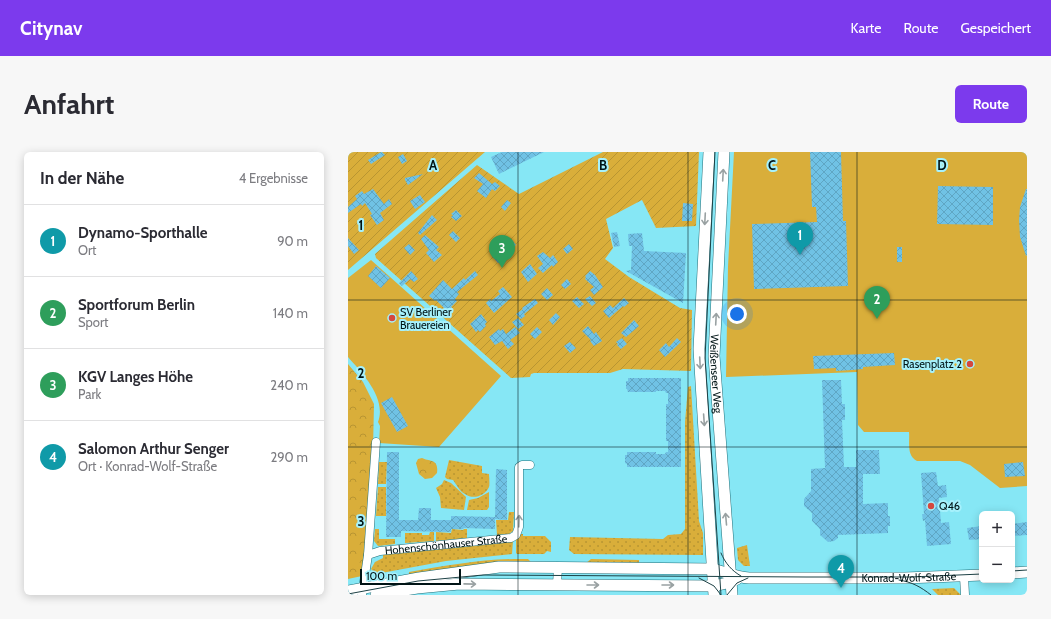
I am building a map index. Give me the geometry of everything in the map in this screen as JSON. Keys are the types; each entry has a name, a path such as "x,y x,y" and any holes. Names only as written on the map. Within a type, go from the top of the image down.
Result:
{"main road":[{"name":"Weißenseer Weg","path":"709,152 700,335 701,381 714,590"},
{"name":"Weißenseer Weg","path":"724,152 714,356 733,577 732,595"},
{"path":"706,203 721,204"},
{"path":"700,335 715,335"},
{"path":"348,591 362,592 419,578 499,567 713,569 733,577"},
{"path":"1015,573 1027,572"},
{"name":"Konrad-Wolf-Straße","path":"733,577 846,578 979,575"},
{"path":"376,595 417,588 459,584 557,585 714,590 733,577"}],"street":[{"name":"Hohenschönhauser Straße","path":"362,592 368,555 376,442"},
{"name":"Hohenschönhauser Straße","path":"368,555 380,551 511,538 516,535 519,527 519,467 522,465 530,465"},
{"path":"557,585 558,567"},
{"path":"964,576 965,595"}],"green space":[{"path":"348,152 485,152 348,270"},
{"path":"603,152 699,152 696,226 656,228 642,200 606,219 613,248 605,259 629,277 680,308 692,310 691,371 623,369 610,373 534,373 531,374 530,377 511,378 376,258 375,254 477,165 519,194"},
{"path":"734,152 1027,152 1027,486 1000,488 970,465 960,461 917,461 911,456 909,448 909,432 864,432 858,425 857,372 726,377 728,267"},
{"name":"SV Berliner Brauereien","path":"371,260 501,376 439,447 379,443 380,426 378,422 380,413 376,395 372,386 348,357 348,278"},
{"path":"348,364 363,382 374,404 373,449 362,576 348,579"},
{"path":"691,386 699,521 703,533 703,555 574,554 569,550 570,537 663,539 668,535 681,534 685,529 685,422 688,387"},
{"path":"422,458 433,461 436,465 437,473 432,478 425,479 419,474 416,463 418,459"},
{"path":"449,460 482,466 482,473 489,474 489,487 485,493 475,497 468,496 460,490 453,480 447,479 445,477"},
{"path":"379,462 387,462 386,484 378,484"},
{"path":"444,480 451,483 466,497 464,510 441,508 440,497 436,488 442,484"},
{"path":"378,487 386,487 386,516 376,516"},
{"path":"489,492 489,507 487,510 467,510 469,500 478,498"},
{"path":"509,512 514,512 513,531 509,534 497,535 496,520 508,520"},
{"path":"375,529 379,529 379,539 395,539 395,544 378,546 374,541"},
{"path":"452,529 467,529 467,538 436,541 436,532 451,533"},
{"path":"430,532 434,532 434,541 405,543 405,533 422,533 422,535 429,535"},
{"path":"520,534 523,534 523,536 545,536 551,542 551,552 547,551 544,554 517,554 516,539"},
{"path":"513,541 512,554 446,561 376,574 371,569 375,562 383,558 383,553"},
{"path":"747,545 750,566 744,566 738,560 737,548"},
{"path":"528,559 531,562 409,575 409,572 468,562"},
{"path":"591,559 639,560 639,563 586,563"},
{"path":"954,588 961,595 938,595 932,589"}],"building":[{"path":"381,152 385,155 371,164 368,160"},
{"path":"502,152 544,152 499,174 491,157"},
{"path":"810,152 841,152 843,221 846,221 848,286 754,289 752,224 817,222 816,207 812,207"},
{"path":"403,154 407,161 402,164 398,157"},
{"path":"479,173 492,184 495,182 500,186 495,191 492,189 486,198 477,191 483,184 474,178"},
{"path":"423,174 408,185 405,180 405,178"},
{"path":"938,186 993,187 993,225 937,224"},
{"path":"373,189 384,204 389,199 392,204 380,213 384,220 377,225 370,215 372,214 365,203 348,213 348,207 357,199 355,196 362,191 364,194"},
{"path":"1026,189 1026,256 1020,237 1019,220 1020,207"},
{"path":"420,195 425,202 415,209 410,201"},
{"path":"507,200 511,203 505,211 501,207"},
{"path":"683,203 693,204 692,221 682,221"},
{"path":"456,210 462,216 456,221 451,217 453,215 451,214"},
{"path":"432,215 437,220 420,235 418,233"},
{"path":"453,231 460,238 456,242 449,235"},
{"path":"617,232 620,246 614,247 611,233"},
{"path":"642,233 644,251 686,253 683,303 626,271 631,270 632,246 629,246 628,234"},
{"path":"425,235 439,247 436,250 442,255 434,262 426,253 429,250 421,239"},
{"path":"348,238 359,250 354,254 348,246"},
{"path":"512,240 516,245 505,254 508,257 498,263 492,256 500,248 501,249"},
{"path":"409,244 415,250 410,255 404,248"},
{"path":"569,244 573,249 567,254 563,249"},
{"path":"897,247 902,247 902,262 897,262"},
{"path":"543,252 550,258 553,255 558,262 543,273 538,268 543,264 537,256"},
{"path":"530,264 537,274 528,282 521,272"},
{"path":"376,266 390,278 381,288 368,276"},
{"path":"411,271 418,279 414,282 410,279 402,286 399,283"},
{"path":"475,271 478,275 457,292 459,294 455,299 457,301 448,312 436,300 435,301 429,296 443,280 452,289 464,278 465,280"},
{"path":"590,271 595,275 603,287 594,295 590,290 594,287 585,279 585,276"},
{"path":"567,279 571,284 565,289 561,285"},
{"path":"503,287 512,297 494,313 486,303 490,299 491,301 500,294 498,291"},
{"path":"547,288 553,295 547,300 541,294"},
{"path":"590,296 596,303 592,306 585,299"},
{"path":"577,297 584,304 579,308 572,301"},
{"path":"624,298 629,303 609,318 603,311 610,305 613,308"},
{"path":"535,299 538,303 524,314 525,316 521,319 516,314"},
{"path":"556,313 560,317 553,325 549,320"},
{"path":"481,314 487,322 485,324 486,326 480,332 478,330 476,332 470,324"},
{"path":"518,318 524,325 518,329 512,322"},
{"path":"634,320 639,326 626,337 621,333"},
{"path":"588,326 594,334 596,332 602,341 594,346 590,341 591,340 582,331"},
{"path":"515,327 520,333 510,340 514,344 508,349 502,341 495,345 489,337 499,329 500,331 503,329 506,334"},
{"path":"537,327 542,332 535,339 530,334"},
{"path":"622,338 627,344 621,349 616,342"},
{"path":"677,338 681,342 665,357 659,350 666,343 669,347"},
{"path":"570,342 576,348 570,353 564,346"},
{"path":"894,353 895,365 863,367 863,369 836,371 836,368 814,369 813,356"},
{"path":"628,378 681,378 681,467 627,467 627,464 625,463 625,455 627,455 627,452 656,452 656,454 665,454 668,452 668,441 666,441 666,404 668,404 668,393 665,391 628,392 626,389 626,381 628,381"},
{"path":"822,380 841,380 842,404 845,404 845,420 842,420 844,467 856,467 856,450 879,450 880,474 863,474 863,504 888,503 890,526 888,526 888,533 838,535 838,538 834,541 828,542 820,535 820,529 812,521 812,513 804,506 804,499 811,491 811,469 825,468"},
{"path":"392,397 408,426 397,432 381,403"},
{"path":"387,452 399,452 399,520 418,520 419,508 431,508 431,520 451,520 451,516 495,517 495,529 464,528 451,529 451,532 401,531 401,537 386,537"},
{"path":"1023,462 1025,476 1005,477 1004,464"},
{"path":"496,469 507,470 507,520 495,519"},
{"name":"Q46","path":"936,472 938,486 946,485 947,497 939,498 941,523 949,522 951,544 927,546 925,520 923,521 922,514 924,514 921,473"},
{"path":"1027,522 1027,535 1015,536 1015,524"},
{"path":"979,526 979,539 969,540 967,528"}],"tram line":[{"path":"715,152 705,358 721,595"},
{"path":"721,553 729,566 741,576"},
{"path":"1015,571 1027,570"},
{"path":"348,594 418,581 483,575 911,577 979,574"},
{"path":"699,578 714,586 721,595"},
{"path":"727,595 737,583 748,578"},
{"path":"899,580 916,585 931,595"}],"place":[{"name":"Dynamo-Sporthalle","path":"800,255"},
{"name":"KGV Langes Höhe","path":"502,268"},
{"name":"SV Berliner Brauereien","path":"392,318"},
{"name":"Sportforum Berlin","path":"877,319"},
{"name":"Rasenplatz 2","path":"970,364"},
{"name":"Q46","path":"931,506"},
{"name":"Salomon Arthur Senger","path":"841,588"}]}
